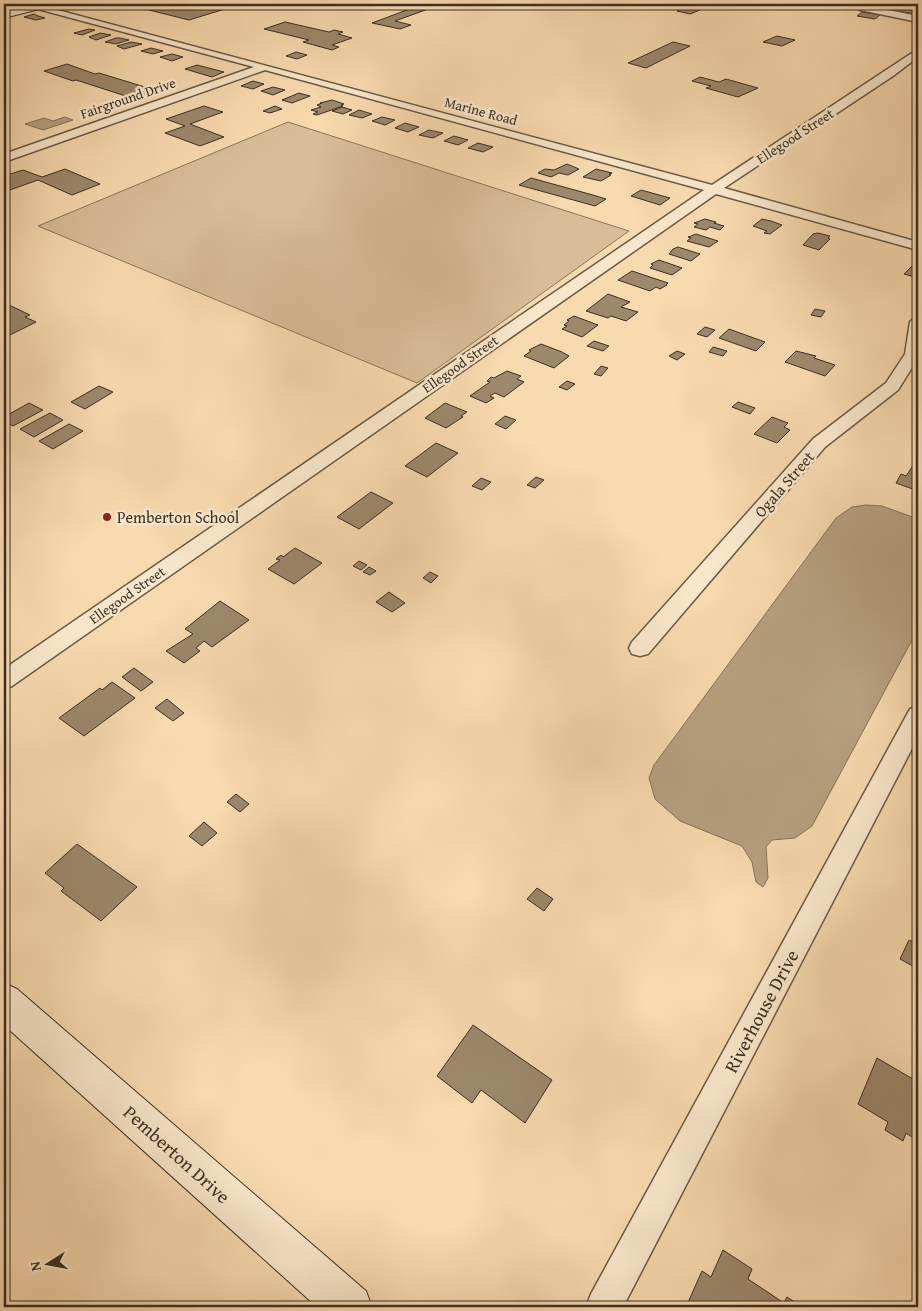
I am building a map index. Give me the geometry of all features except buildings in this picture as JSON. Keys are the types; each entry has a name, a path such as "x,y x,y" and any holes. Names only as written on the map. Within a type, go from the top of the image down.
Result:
{"street":[{"path":"4,15 42,5"},
{"name":"Marine Road","path":"42,5 262,68 714,189 918,246"},
{"path":"863,8 918,19"},
{"name":"Ellegood Street","path":"4,680 714,189 890,74 918,52"},
{"name":"Fairground Drive","path":"4,158 262,68"},
{"name":"Ogala Street","path":"640,648 819,443 892,386 913,354 918,322"},
{"name":"Riverhouse Drive","path":"604,1307 918,715"},
{"name":"Pemberton Drive","path":"4,1001 350,1307"}],"shaded area":[{"path":"65,117 73,120 43,130 25,124 44,118 53,121"},
{"path":"288,122 629,231 417,383 38,226"},
{"path":"866,505 882,506 918,519 918,629 812,826 795,838 772,840 766,847 768,878 763,887 756,882 752,862 742,846 680,821 655,799 649,778 654,765 836,518 852,507"}],"place":[{"name":"Pemberton School","path":"107,517"}]}
